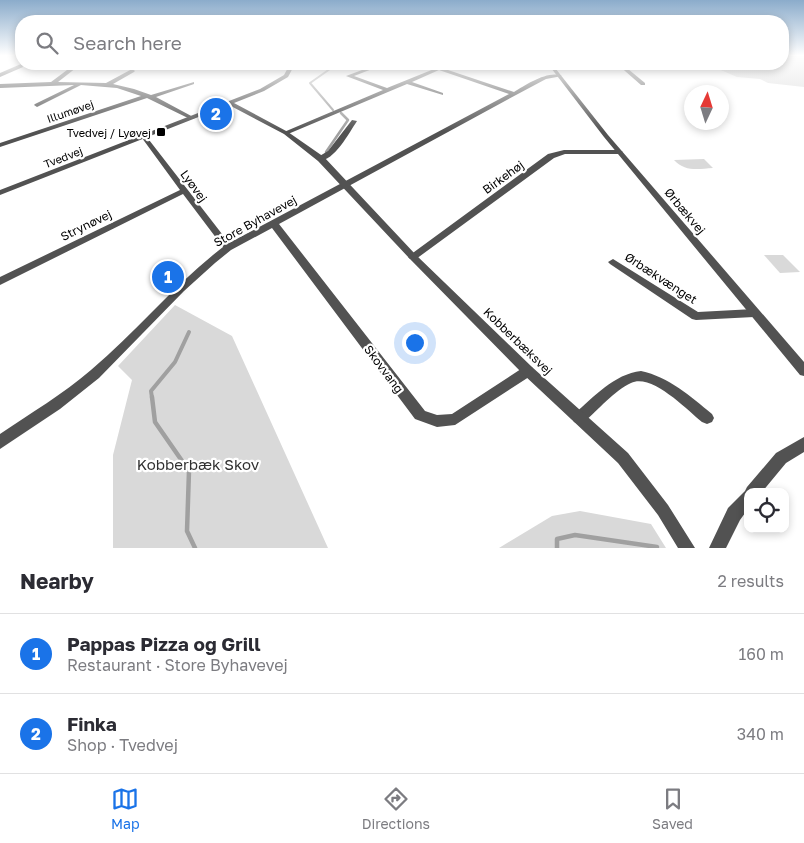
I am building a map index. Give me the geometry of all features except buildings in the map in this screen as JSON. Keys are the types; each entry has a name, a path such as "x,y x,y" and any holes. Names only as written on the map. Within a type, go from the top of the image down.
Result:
{"street":[{"path":"50,85 56,81"},
{"path":"104,86 114,81"},
{"name":"Tvedvej","path":"0,193 230,103 280,81"},
{"path":"361,81 387,90"},
{"path":"286,133 410,81"},
{"path":"473,81 514,94"},
{"name":"Store Byhavevej","path":"0,442 55,404 106,364 202,267 228,248 540,81"},
{"name":"Ørbækvej","path":"563,81 619,152 804,371"},
{"path":"639,81 643,84"},
{"path":"407,82 441,94"},
{"name":"Illumøvej","path":"0,145 192,83"},
{"path":"37,105 79,85"},
{"path":"0,86 79,85 131,90 192,118"},
{"name":"Kobberbæksvej","path":"230,103 286,133 321,159 413,257 528,371 623,458 664,510 687,548"},
{"path":"321,159 331,154 354,121"},
{"name":"Lyøvej","path":"144,137 228,248"},
{"name":"Birkehøj","path":"413,257 551,156 564,152 619,152"},
{"name":"Strynøvej","path":"0,281 184,191"},
{"name":"Skovvang","path":"274,223 420,415 443,423 456,419 528,371"},
{"name":"Ørbækvænget","path":"614,262 696,316 754,313"},
{"path":"579,418 630,377 644,376 661,382 707,418"},
{"path":"755,488 781,458 804,444"},
{"path":"717,548 734,514 744,502"}],"green space":[{"path":"763,81 804,81 804,87 768,83"},
{"path":"704,159 713,168 687,168 674,160"},
{"path":"764,255 783,255 800,272 780,273"},
{"name":"Kobberbæk Skov","path":"175,305 232,336 328,548 113,548 113,455 132,380 118,366"},
{"path":"580,511 651,524 666,548 499,548 552,516"}],"waterway":[{"path":"313,81 310,83 333,110"},
{"path":"326,152 348,120 341,113"},
{"path":"152,398 151,391 175,362 189,332"},
{"path":"152,397 155,422 189,471 187,531 195,548"},
{"path":"557,548 557,539 575,535 657,547"}],"place":[{"name":"Finka","path":"216,114"},
{"name":"Tvedvej / Lyøvej","path":"161,132"},
{"name":"Pappas Pizza og Grill","path":"168,277"}]}
